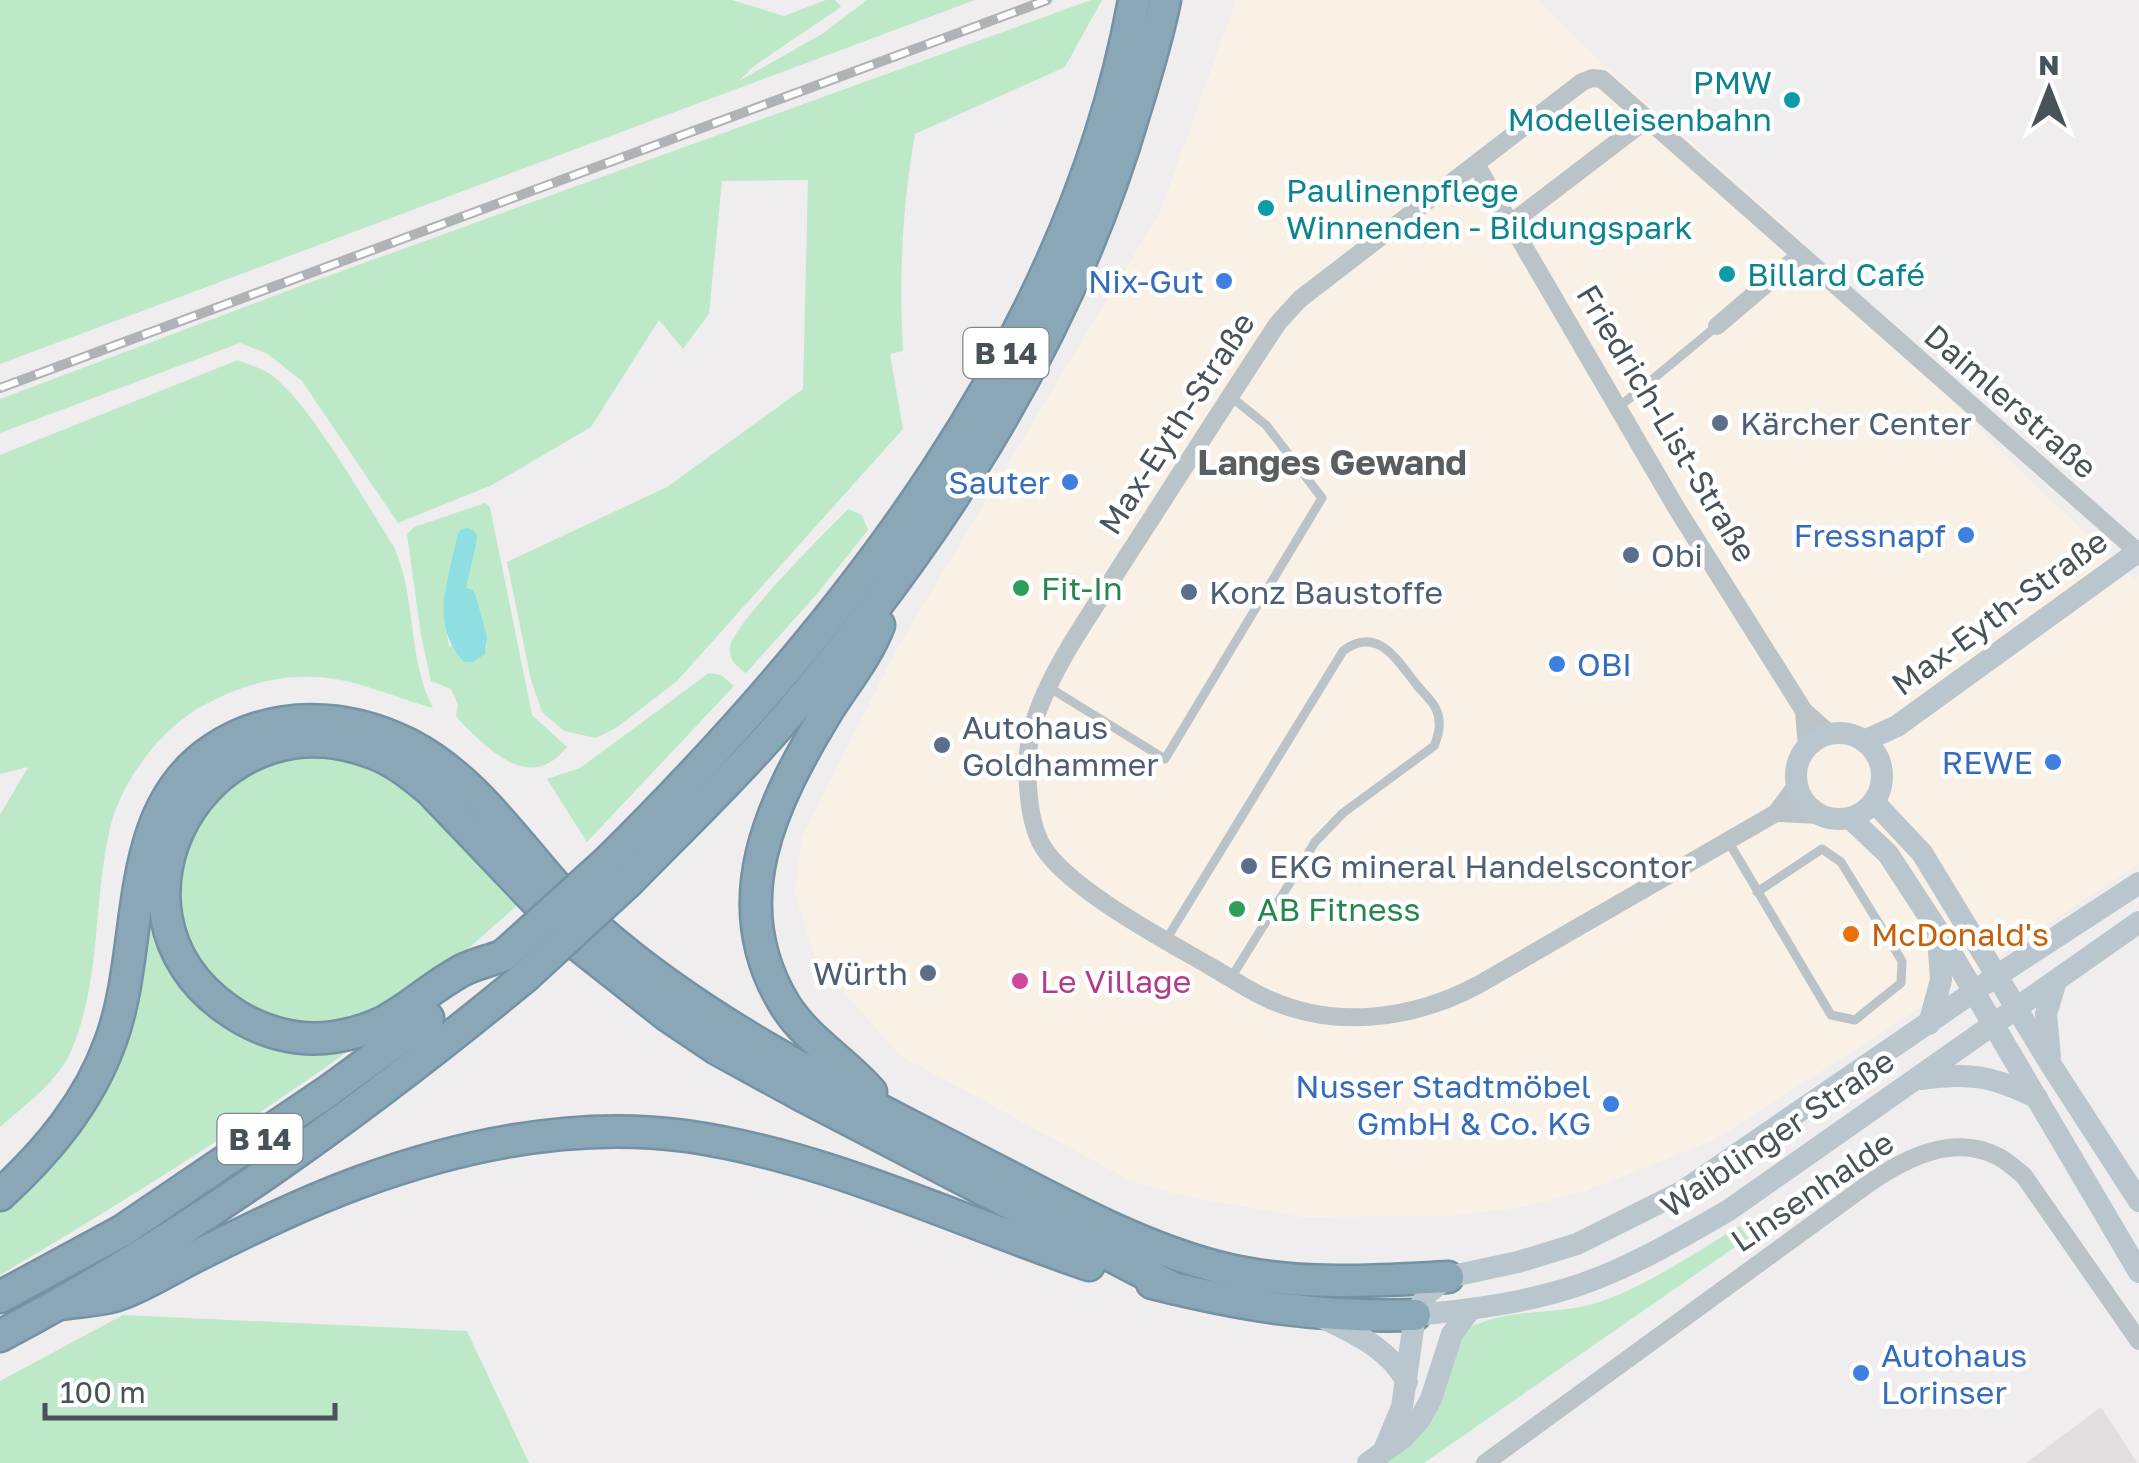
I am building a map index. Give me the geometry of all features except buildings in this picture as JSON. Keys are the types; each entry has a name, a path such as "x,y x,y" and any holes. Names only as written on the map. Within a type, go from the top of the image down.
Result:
{"highway":[{"name":"B 14","path":"0,1336 139,1259 347,1118 772,732 896,580 995,432 1062,309 1116,176 1147,14"},
{"name":"B 14","path":"617,873 681,789 809,642 881,547 970,416 1036,296 1147,14"},
{"path":"892,1116 860,1079 804,1030 786,1005 762,951 756,898 758,866 781,793 874,637 896,580"},
{"path":"0,1195 46,1150 72,1116 91,1087 111,1040 133,948 145,851 154,821 170,794 212,750 238,735 310,718 385,733 441,764 471,790 597,929 716,1018 892,1116 1110,1226 1218,1268 1306,1281 1448,1277"},
{"path":"514,966 462,971 394,1019 363,1031 330,1038 268,1031 240,1019 215,1001 180,954 165,899 171,848 195,799 214,778 263,750 292,742 320,741 376,754 430,790 578,946 717,1049 1173,1288"},
{"name":"B 14","path":"0,1298 122,1231 224,1164 436,1012 514,966"},
{"path":"60,1304 118,1295 238,1235 354,1184 411,1164 470,1148 577,1132 685,1136 744,1148 880,1187 1057,1254 1255,1307 1316,1315 1415,1315"}],"main road":[{"name":"Max-Eyth-Straße","path":"1864,741 1897,726 2138,551"},
{"name":"Max-Eyth-Straße","path":"1882,774 1897,726"},
{"name":"Friedrich-List-Straße","path":"1830,734 1864,741"},
{"path":"1807,748 1830,734"},
{"path":"1797,785 1808,806 1820,815 1836,820 1850,818 1874,802 1881,788 1878,758 1864,741"},
{"name":"Friedrich-List-Straße","path":"1797,785 1796,770 1807,748"},
{"path":"1874,802 1922,854 2139,1201"},
{"path":"1850,818 1888,854 1937,929 2139,1272"},
{"name":"Waiblinger Straße","path":"1448,1277 1577,1244 1650,1209 1753,1146 2139,883"},
{"name":"Waiblinger Straße","path":"1415,1315 1470,1310 1575,1286 1666,1246 1729,1210 2139,922"},
{"path":"1930,1024 1940,980 1937,929"},
{"path":"2052,1066 2046,1014 2056,980"},
{"path":"1912,1081 1949,1075 1986,1076 2037,1098"},
{"path":"1376,1456 1394,1432 1408,1382 1415,1315 1428,1293 1448,1277"},
{"path":"1376,1456 1420,1419 1431,1400 1452,1334 1470,1310"},
{"path":"1316,1315 1370,1341 1400,1368 1408,1382"}],"street":[{"name":"Daimlerstraße","path":"1477,166 1582,82 1602,79 2138,551"},
{"path":"1511,223 1646,120"},
{"name":"Friedrich-List-Straße","path":"1477,166 1618,408 1804,711 1830,734"},
{"name":"Max-Eyth-Straße","path":"1477,166 1300,299 1278,323 1230,396 1070,648 1033,724 1025,783 1042,846 1069,876 1166,940 1270,1000 1325,1015 1406,1014 1447,1002 1728,842 1776,813 1797,785"},
{"path":"1717,326 1800,255"},
{"name":"Friedrich-List-Straße","path":"1804,711 1807,748"},
{"path":"1776,813 1820,815"},
{"name":"Linsenhalde","path":"1485,1463 1897,1164 1932,1150 1964,1148 1998,1156 2024,1176 2139,1341"}],"lane":[{"path":"1618,408 1717,326"},
{"path":"1050,688 1164,759 1322,498 1266,424 1230,396"},
{"path":"1166,940 1343,652 1354,642 1372,642 1388,648 1436,709 1440,731 1434,746 1344,813 1315,842 1232,978"},
{"path":"1728,842 1743,862 1757,892 1831,1015 1855,1020 1901,983 1902,961 1841,862 1822,849 1757,892"}],"shaded area":[{"path":"1236,0 1537,0 1606,67 1784,224 2005,456 2134,579 2139,576 2139,863 1712,1141 1586,1191 1528,1206 1454,1216 1301,1217 1183,1196 1131,1181 901,1056 817,963 795,894 802,837 899,645 1161,210"},
{"path":"2101,1407 2137,1463 2026,1463"}],"green space":[{"path":"0,0 732,0 784,16 826,0 835,0 841,7 754,66 739,81 822,34 867,0 975,0 0,364"},
{"path":"1091,0 1102,0 1065,67 915,134 903,242 903,351 890,354 903,429 677,681 616,728 596,738 564,731 542,712 531,680 507,562 667,487 803,389 808,180 722,181 709,314 683,349 659,320 591,427 492,485 398,523 302,381 268,354 240,343 0,433 0,399"},
{"path":"238,360 267,372 300,404 394,547 406,587 419,669 433,708 345,681 287,678 232,692 189,714 173,727 144,758 114,814 104,861 88,996 72,1049 50,1082 0,1127 0,815 28,767 0,774 0,455"},
{"path":"485,503 490,507 532,715 567,747 553,760 526,767 499,756 456,716 458,705 451,689 431,681 407,534 414,527","holes":["476,596 487,648 449,646 447,634"]},
{"path":"848,509 862,515 868,530 746,673 731,656 735,636 763,599"},
{"path":"709,673 721,675 734,686 587,842 547,779 580,768"},
{"path":"281,753 351,755 418,794 520,903 428,984 392,1006 322,1027 272,1021 228,996 191,949 180,923 180,858 209,801"},
{"path":"156,863 210,1008 364,1040 185,1162 0,1275 0,1208 136,1004"},
{"path":"1740,1226 1748,1238 1424,1463 1383,1463 1467,1329 1498,1317 1580,1307 1615,1296 1670,1269"},
{"path":"123,1315 467,1331 529,1463 0,1463 0,1381"}],"water":[{"path":"460,586 473,590 487,637 485,654 473,662 464,662 458,654 444,620 445,591"}],"waterway":[{"path":"456,587 467,538"}],"railway":[{"path":"0,388 1047,0"}],"place":[{"name":"PMW Modelleisenbahn","path":"1792,100"},
{"name":"Paulinenpflege Winnenden - Bildungspark","path":"1266,208"},
{"name":"Billard Café","path":"1727,274"},
{"name":"Nix-Gut","path":"1224,281"},
{"name":"Kärcher Center","path":"1720,423"},
{"name":"Sauter","path":"1070,482"},
{"name":"Fressnapf","path":"1966,535"},
{"name":"Obi","path":"1631,555"},
{"name":"Fit-In","path":"1021,588"},
{"name":"Konz Baustoffe","path":"1189,592"},
{"name":"OBI","path":"1557,664"},
{"name":"Autohaus Goldhammer","path":"942,745"},
{"name":"REWE","path":"2053,762"},
{"name":"EKG mineral Handelscontor","path":"1249,866"},
{"name":"AB Fitness","path":"1237,909"},
{"name":"McDonald's","path":"1851,934"},
{"name":"Würth","path":"928,973"},
{"name":"Le Village","path":"1020,981"},
{"name":"Nusser Stadtmöbel GmbH & Co. KG","path":"1611,1104"},
{"name":"Autohaus Lorinser","path":"1861,1373"}],"district":[{"name":"Langes Gewand","path":"1332,462"}]}
